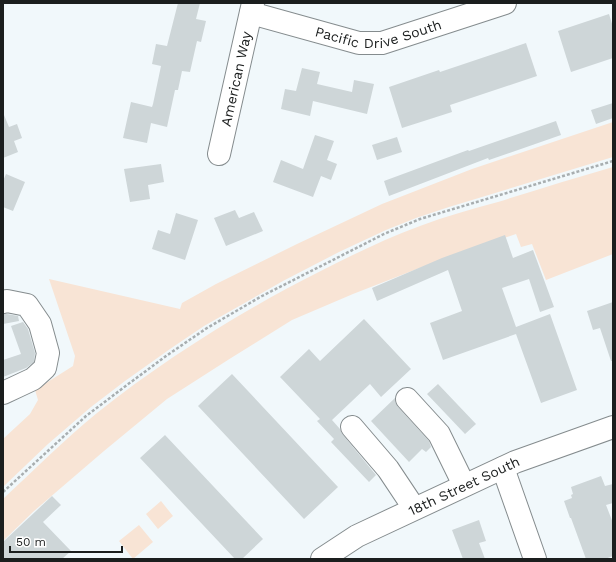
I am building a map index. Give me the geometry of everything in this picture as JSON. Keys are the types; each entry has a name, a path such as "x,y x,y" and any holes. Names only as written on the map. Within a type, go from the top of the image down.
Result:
{"street":[{"name":"Pacific Drive South","path":"252,8 359,42 382,43 505,3"},
{"name":"American Way","path":"219,154 252,8"},
{"path":"3,302 8,301 27,304 40,324 48,353 45,368 33,379 3,392"},
{"path":"407,399 439,434 464,485"},
{"path":"352,427 388,469 414,508"},
{"name":"18th Street South","path":"322,559 357,536 464,485 515,462 613,427"},
{"path":"503,468 535,559"}],"path":[{"path":"3,492 86,416 166,356 207,328 262,296 384,234 420,219 613,161"}],"shaded area":[{"path":"613,122 613,157 449,207 386,230 283,281 204,326 125,381 91,407 48,444 3,487 3,439 30,414 38,400 35,390 73,366 75,356 49,279 180,309 182,303 216,284 382,204 472,169"},
{"path":"613,167 613,254 546,280 532,244 521,247 516,234 440,260 292,320 167,399 34,511 3,541 3,499 61,444 97,413 142,379 213,332 286,289 352,255 386,240 430,222"},
{"path":"161,501 173,516 158,529 146,514"},
{"path":"139,525 153,542 133,559 119,541"}],"building":[{"path":"178,3 200,3 196,19 206,21 201,42 197,41 190,72 182,71 178,90 175,90 167,127 151,123 147,143 123,138 131,102 152,107 161,66 152,64 156,44 167,46"},
{"path":"609,14 613,27 613,58 571,72 558,31"},
{"path":"526,43 537,76 450,105 452,112 402,128 389,87 439,70 440,72"},
{"path":"302,68 320,72 317,84 352,92 354,80 374,84 367,114 313,101 310,116 281,109 285,89 296,91"},
{"path":"613,103 613,118 596,124 591,110"},
{"path":"3,115 9,127 17,124 22,138 14,141 18,152 3,158"},
{"path":"556,121 561,135 489,160 488,158 389,196 384,181 468,150 469,151"},
{"path":"315,135 334,141 327,160 337,164 331,180 321,176 313,197 273,182 281,160 303,169"},
{"path":"397,137 402,152 377,160 372,145"},
{"path":"161,164 164,182 148,185 150,199 130,202 124,169"},
{"path":"6,174 25,182 13,211 3,207 3,181"},
{"path":"235,210 239,218 254,212 263,231 226,246 214,218"},
{"path":"176,213 198,220 185,260 152,249 158,230 170,234"},
{"path":"505,235 513,258 533,250 554,307 540,312 529,279 502,288 516,327 550,314 577,390 541,403 516,334 443,360 430,323 462,311 448,270 377,301 372,288 442,258"},
{"path":"613,302 613,361 611,361 600,328 593,330 587,311"},
{"path":"3,314 18,316 19,321 3,324"},
{"path":"364,319 411,369 381,397 370,384 332,420 376,475 369,482 331,442 334,439 317,421 320,419 280,377 309,349 320,361"},
{"path":"23,322 28,329 35,353 34,362 26,368 3,377 3,360 21,354 11,326"},
{"path":"232,374 338,487 304,519 198,406"},
{"path":"438,384 476,424 465,434 427,394"},
{"path":"395,398 395,402 398,407 429,441 431,447 426,452 422,449 409,462 371,421"},
{"path":"165,435 263,539 242,559 235,559 140,458"},
{"path":"601,476 605,486 613,484 613,503 606,505 613,523 613,556 605,559 586,559 564,501 572,498 571,495 573,494 571,487"},
{"path":"52,496 61,505 43,522 71,551 62,559 3,559 3,542"},
{"path":"479,520 486,541 479,543 485,559 463,559 452,530"}]}
